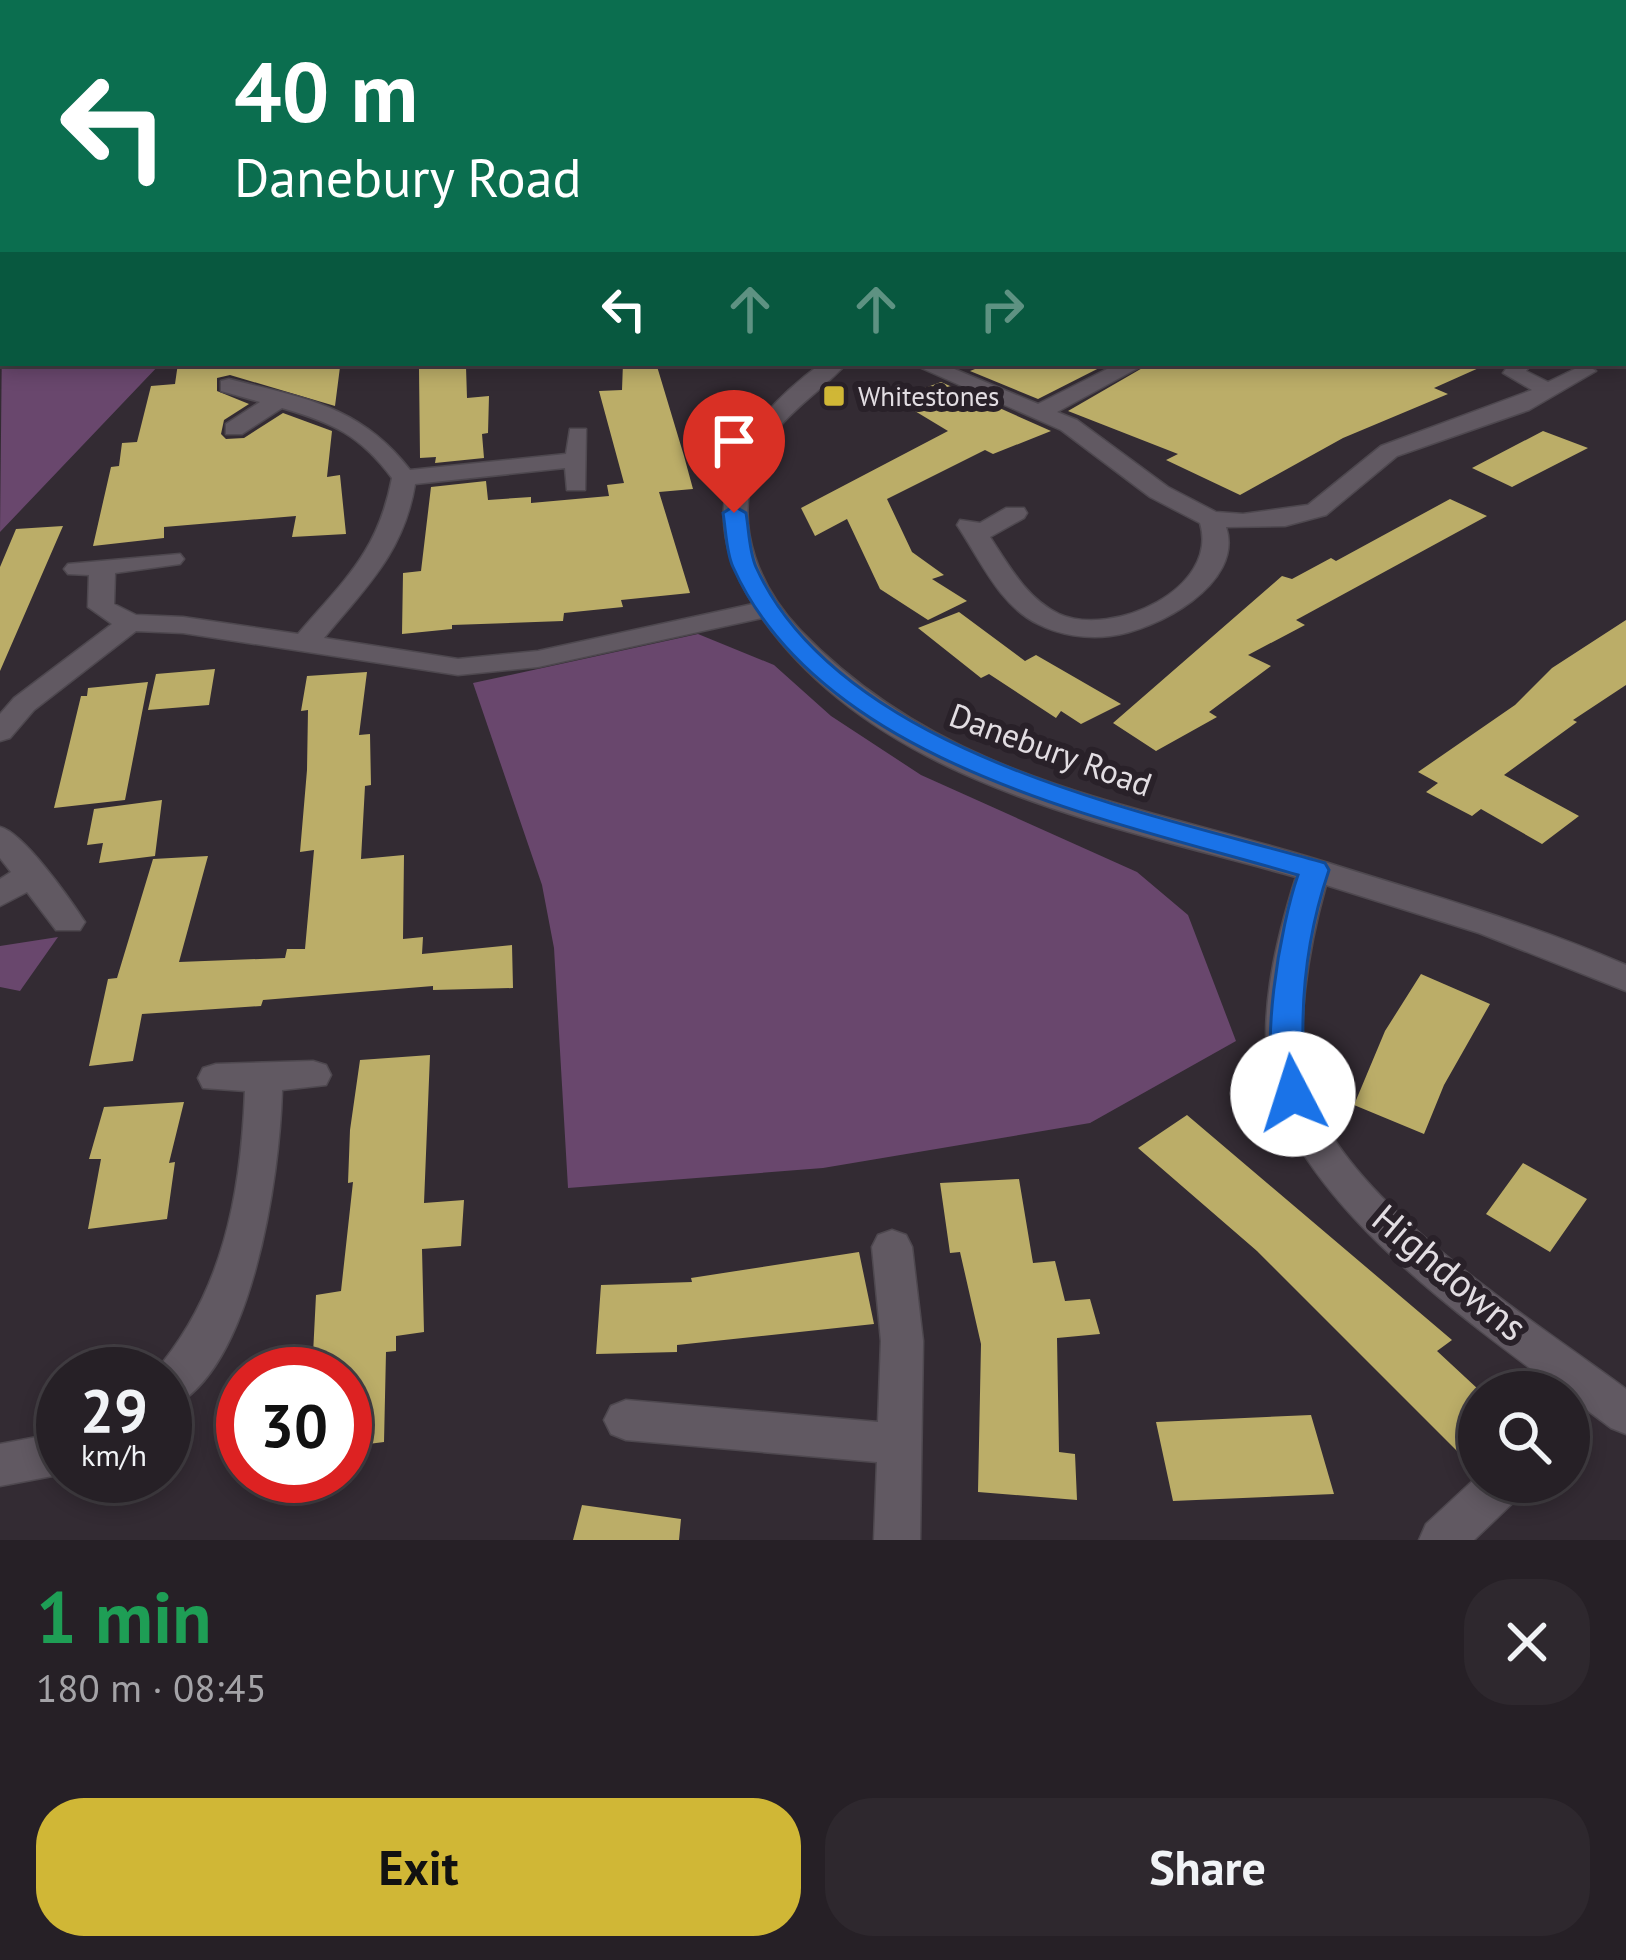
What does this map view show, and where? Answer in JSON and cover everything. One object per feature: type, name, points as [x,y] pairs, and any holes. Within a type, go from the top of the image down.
[{"type":"street","name":"Danebury Road","points":[[832,366],[793,394],[767,423],[743,468],[734,513],[743,565],[769,609],[837,683],[898,726],[938,747],[1096,809],[1314,870],[1514,934],[1626,980]]},
{"type":"street","points":[[929,366],[1042,411],[1084,434],[1159,492],[1211,519],[1265,520],[1318,510],[1388,451],[1550,391],[1585,370]]},
{"type":"street","points":[[1042,411],[1130,366]]},
{"type":"street","points":[[1519,366],[1514,373],[1550,391]]},
{"type":"street","points":[[229,386],[331,415],[376,441],[404,478],[396,524],[370,566],[306,642]]},
{"type":"street","points":[[234,429],[277,400]]},
{"type":"street","points":[[404,478],[576,473],[578,434]]},
{"type":"street","points":[[1015,513],[973,530],[1019,600],[1061,625],[1095,628],[1128,624],[1188,590],[1218,548],[1211,519]]},
{"type":"street","points":[[171,559],[89,569],[101,607],[130,623],[183,625],[458,667],[538,659],[769,609]]},
{"type":"street","points":[[0,731],[25,704],[130,623]]},
{"type":"street","points":[[0,837],[68,922]]},
{"type":"street","name":"Highdowns","points":[[1314,870],[1296,937],[1287,1037],[1293,1094],[1334,1166],[1394,1234],[1549,1371]]},
{"type":"street","points":[[0,895],[32,873]]},
{"type":"street","points":[[216,1078],[313,1075]]},
{"type":"street","points":[[192,1357],[230,1289],[249,1230],[264,1150],[264,1078]]},
{"type":"street","points":[[892,1246],[902,1341],[897,1540]]},
{"type":"street","name":"Highdowns","points":[[1590,1401],[1626,1414]]},
{"type":"street","points":[[626,1420],[899,1444]]},
{"type":"street","points":[[0,1465],[36,1459]]},
{"type":"street","points":[[1442,1540],[1481,1503]]},
{"type":"shaded area","points":[[2,366],[158,366],[0,532]]},
{"type":"shaded area","points":[[698,634],[774,665],[831,716],[921,775],[1137,872],[1188,915],[1236,1041],[1090,1123],[823,1168],[568,1188],[554,948],[542,885],[473,683]]},
{"type":"shaded area","points":[[58,937],[20,991],[0,987],[0,946]]},
{"type":"building","points":[[178,366],[340,367],[335,406],[230,375],[217,378],[217,391],[249,404],[224,420],[221,434],[226,439],[244,438],[283,413],[332,431],[327,477],[340,475],[346,534],[292,537],[296,516],[164,527],[164,538],[93,546],[111,467],[119,466],[122,443],[137,442],[151,386],[175,384]]},
{"type":"building","points":[[623,366],[657,366],[693,489],[659,492],[690,593],[621,600],[623,607],[564,613],[563,621],[452,625],[452,629],[402,634],[403,573],[421,571],[431,487],[486,481],[488,500],[531,497],[531,503],[609,496],[607,485],[624,483],[599,391],[622,390]]},
{"type":"building","points":[[982,366],[1103,366],[1038,399],[970,371]]},
{"type":"building","points":[[1146,366],[1483,366],[1434,388],[1448,394],[1343,438],[1240,495],[1166,460],[1178,454],[1068,411]]},
{"type":"building","points":[[466,367],[467,398],[489,396],[488,433],[482,434],[484,458],[435,463],[436,457],[420,458],[419,369]]},
{"type":"building","points":[[941,382],[1051,431],[993,454],[985,450],[887,499],[912,552],[944,575],[932,579],[967,601],[928,620],[880,589],[847,519],[815,536],[801,508],[948,431],[895,399]]},
{"type":"building","points":[[1543,431],[1588,448],[1512,487],[1472,468]]},
{"type":"building","points":[[1450,499],[1487,516],[1296,620],[1305,625],[1248,655],[1271,666],[1209,712],[1217,717],[1156,751],[1113,723],[1282,576],[1292,579],[1331,558],[1336,561]]},
{"type":"building","points":[[63,526],[0,671],[0,567],[16,529]]},
{"type":"building","points":[[959,612],[1025,661],[1036,655],[1121,704],[1081,724],[1061,711],[1056,718],[989,674],[981,678],[918,628]]},
{"type":"building","points":[[1626,620],[1626,685],[1504,775],[1579,816],[1542,844],[1481,809],[1472,816],[1426,792],[1438,783],[1418,772],[1515,705],[1552,668]]},
{"type":"building","points":[[215,669],[209,705],[148,710],[156,674]]},
{"type":"building","points":[[367,672],[359,735],[370,734],[371,785],[365,786],[361,859],[404,855],[403,939],[423,937],[422,954],[512,945],[513,988],[433,990],[433,986],[142,1014],[133,1061],[89,1066],[108,979],[117,978],[153,859],[208,856],[179,962],[285,958],[287,949],[305,949],[314,850],[300,852],[308,710],[301,711],[307,676]]},
{"type":"building","points":[[148,682],[125,800],[54,808],[81,696],[87,696],[88,688]]},
{"type":"building","points":[[162,800],[155,856],[99,863],[103,843],[87,845],[94,809]]},
{"type":"building","points":[[1421,974],[1490,1004],[1444,1085],[1424,1134],[1354,1105],[1385,1031]]},
{"type":"building","points":[[430,1055],[424,1203],[464,1200],[461,1246],[422,1249],[424,1332],[396,1336],[396,1351],[386,1352],[384,1442],[372,1444],[372,1347],[313,1347],[316,1295],[341,1291],[353,1182],[348,1183],[350,1130],[360,1060]]},
{"type":"building","points":[[184,1102],[169,1163],[175,1162],[167,1219],[88,1229],[101,1159],[89,1159],[104,1107]]},
{"type":"building","points":[[1187,1115],[1452,1340],[1437,1351],[1459,1371],[1458,1452],[1257,1251],[1138,1148]]},
{"type":"building","points":[[1523,1163],[1587,1199],[1550,1252],[1486,1214]]},
{"type":"building","points":[[1019,1179],[1033,1263],[1055,1261],[1065,1301],[1090,1299],[1100,1334],[1057,1338],[1059,1452],[1075,1454],[1077,1500],[978,1492],[981,1344],[960,1252],[950,1253],[940,1183]]},
{"type":"building","points":[[859,1252],[874,1324],[677,1345],[677,1352],[596,1354],[601,1285],[692,1282],[691,1278]]},
{"type":"building","points":[[1311,1415],[1334,1494],[1173,1501],[1156,1422]]},
{"type":"building","points":[[582,1505],[681,1519],[679,1540],[573,1540]]},
{"type":"place","name":"Whitestones","points":[[834,396]]},
{"type":"route","points":[[734,513],[743,565],[790,637],[837,683],[898,726],[1038,789],[1314,870],[1298,916],[1294,957],[1287,1037],[1293,1094]]}]
